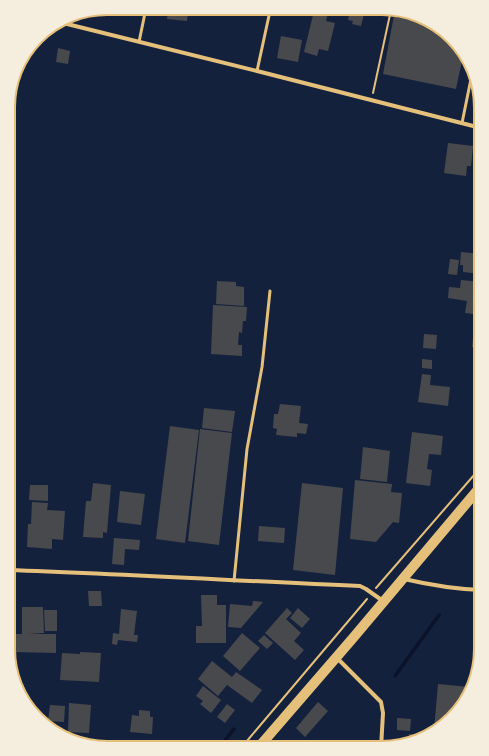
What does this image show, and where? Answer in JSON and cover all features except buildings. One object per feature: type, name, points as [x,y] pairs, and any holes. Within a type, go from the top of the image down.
[{"type":"main road","points":[[264,741],[474,494]]},
{"type":"street","points":[[67,24],[474,126]]},
{"type":"street","points":[[15,570],[360,586],[383,601]]},
{"type":"street","points":[[402,579],[432,586],[474,590]]},
{"type":"street","points":[[336,656],[381,702],[383,713],[381,741]]},
{"type":"lane","points":[[139,42],[145,15]]},
{"type":"lane","points":[[257,71],[269,15]]},
{"type":"lane","points":[[462,123],[470,82]]},
{"type":"lane","points":[[234,581],[247,448],[262,367],[270,290]]},
{"type":"path","points":[[372,100],[390,16]]},
{"type":"path","points":[[247,741],[474,475]]},
{"type":"waterway","points":[[395,676],[439,615]]},
{"type":"waterway","points":[[225,741],[234,729]]}]
